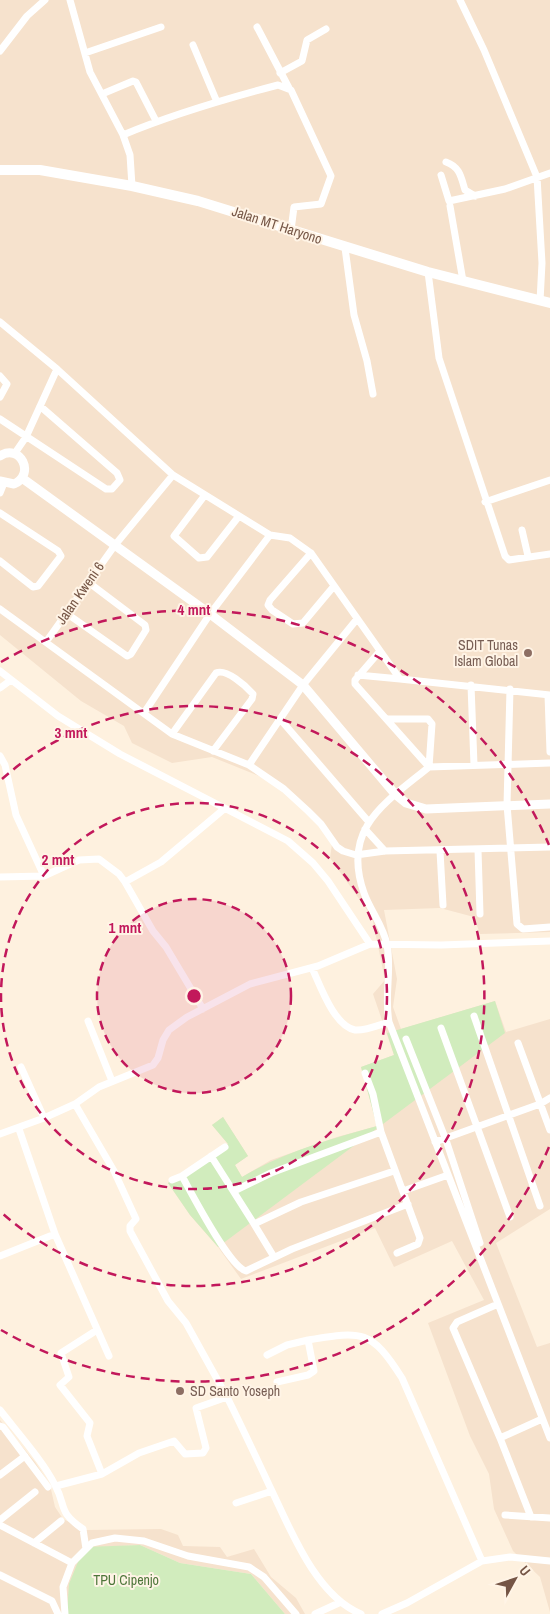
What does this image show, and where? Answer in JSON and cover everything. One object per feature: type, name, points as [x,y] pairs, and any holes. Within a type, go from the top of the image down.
[{"type":"main road","name":"Jalan MT Haryono","points":[[0,170],[40,170],[132,186],[208,204],[345,248],[428,272],[545,302]]},
{"type":"street","points":[[0,50],[27,16],[45,0]]},
{"type":"street","points":[[70,0],[90,72],[123,135],[132,164],[132,186]]},
{"type":"street","points":[[460,0],[484,50],[537,177],[545,302]]},
{"type":"street","points":[[85,53],[161,27]]},
{"type":"street","points":[[257,27],[289,88],[331,178],[321,204],[294,207],[291,230]]},
{"type":"street","points":[[280,73],[301,62],[305,56],[307,40],[326,29]]},
{"type":"street","points":[[193,45],[217,102]]},
{"type":"street","points":[[102,94],[133,81],[136,82],[156,121]]},
{"type":"street","points":[[123,135],[156,121],[217,102],[278,85],[289,88]]},
{"type":"street","points":[[446,162],[452,164],[461,172],[465,190],[475,196]]},
{"type":"street","points":[[441,175],[449,201],[505,189],[550,173]]},
{"type":"street","points":[[450,206],[463,281]]},
{"type":"street","points":[[345,248],[354,315],[367,361],[373,394]]},
{"type":"street","points":[[428,272],[439,358],[485,502],[505,556],[509,560],[550,554]]},
{"type":"street","points":[[0,322],[57,369],[173,475],[270,535],[290,538],[311,553],[400,679]]},
{"type":"street","points":[[14,453],[26,437],[57,369]]},
{"type":"street","points":[[0,376],[7,384],[0,397]]},
{"type":"street","points":[[0,419],[106,488],[112,489],[120,480],[117,473],[40,406]]},
{"type":"street","points":[[0,456],[8,452],[21,457],[26,471],[22,478],[14,484],[2,482],[0,492]]},
{"type":"street","name":"Jalan Kweni 6","points":[[46,642],[115,545],[173,475]]},
{"type":"street","points":[[22,478],[210,614],[303,685],[395,794],[406,803],[426,809],[550,804]]},
{"type":"street","points":[[485,502],[550,480]]},
{"type":"street","points":[[205,496],[174,536],[200,558],[207,557],[239,516]]},
{"type":"street","points":[[0,513],[58,551],[61,556],[41,584],[33,587],[0,561]]},
{"type":"street","points":[[522,530],[528,556]]},
{"type":"street","points":[[144,713],[210,614],[270,535]]},
{"type":"street","points":[[311,553],[270,600],[268,605],[272,610],[293,624],[303,623],[334,586]]},
{"type":"street","points":[[66,613],[127,656],[131,654],[146,630],[145,625],[88,582]]},
{"type":"street","points":[[0,609],[172,734],[249,765],[308,810],[339,849],[356,855],[385,851],[550,847]]},
{"type":"street","points":[[249,765],[303,685],[358,619]]},
{"type":"street","points":[[380,651],[358,676],[355,684],[430,767]]},
{"type":"street","points":[[0,671],[58,716],[120,754],[288,841],[313,863],[370,944]]},
{"type":"street","points":[[172,734],[216,673],[225,673],[249,690],[252,694],[252,699],[213,751]]},
{"type":"street","points":[[358,676],[471,685],[549,695],[550,752]]},
{"type":"street","points":[[0,688],[11,680]]},
{"type":"street","points":[[471,685],[474,765]]},
{"type":"street","points":[[510,690],[507,806],[517,924],[523,929],[550,927]]},
{"type":"street","points":[[280,719],[368,821]]},
{"type":"street","points":[[388,719],[428,719],[431,721],[430,767]]},
{"type":"street","points":[[0,756],[5,765],[16,815],[44,876]]},
{"type":"street","points":[[550,763],[430,767],[395,794],[368,821],[356,855],[364,894],[388,945],[386,998],[389,1022],[550,1438]]},
{"type":"street","points":[[125,882],[161,862],[224,809]]},
{"type":"street","points":[[365,829],[385,851]]},
{"type":"street","points":[[478,850],[480,914]]},
{"type":"street","points":[[440,851],[443,905]]},
{"type":"street","points":[[0,877],[44,876],[79,860],[99,859],[125,882],[153,931],[166,947],[203,1009]]},
{"type":"street","points":[[0,1134],[19,1129],[44,1118],[75,1104],[99,1087],[153,1065],[158,1058],[163,1040],[169,1030],[250,984],[312,968],[370,944],[550,942]]},
{"type":"street","points":[[312,968],[335,1016],[348,1027],[356,1030],[389,1022]]},
{"type":"street","points":[[474,1016],[540,1206]]},
{"type":"street","points":[[88,1021],[112,1081]]},
{"type":"street","points":[[441,1028],[510,1217]]},
{"type":"street","points":[[406,1039],[446,1140],[480,1243]]},
{"type":"street","points":[[518,1043],[550,1130]]},
{"type":"street","points":[[21,1067],[44,1118]]},
{"type":"street","points":[[365,1073],[373,1094],[381,1132],[420,1242],[397,1253]]},
{"type":"street","points":[[436,1142],[446,1140],[540,1104],[550,1098]]},
{"type":"street","points":[[75,1104],[114,1171],[136,1219],[130,1226],[130,1231],[168,1301],[186,1323],[227,1397],[296,1544],[323,1582],[341,1602],[361,1614]]},
{"type":"street","points":[[19,1129],[55,1234],[109,1356]]},
{"type":"street","points":[[234,1192],[270,1173],[381,1132]]},
{"type":"street","points":[[172,1180],[182,1176],[225,1147]]},
{"type":"street","points":[[211,1156],[274,1257]]},
{"type":"street","points":[[254,1224],[301,1202],[394,1171]]},
{"type":"street","points":[[402,1191],[448,1175]]},
{"type":"street","points":[[182,1176],[202,1212],[238,1267],[246,1271],[274,1257],[408,1204]]},
{"type":"street","points":[[0,1256],[55,1234]]},
{"type":"street","points":[[498,1304],[457,1322],[453,1328],[531,1517]]},
{"type":"street","points":[[98,1330],[62,1353],[69,1377],[60,1385],[90,1422],[87,1436],[102,1474]]},
{"type":"street","points":[[267,1355],[287,1345],[308,1340],[347,1334],[366,1337],[393,1364],[402,1378],[482,1561]]},
{"type":"street","points":[[277,1382],[308,1375],[314,1371],[308,1340]]},
{"type":"street","points":[[52,1486],[102,1474],[139,1453],[174,1441],[185,1454],[203,1453],[206,1448],[196,1408],[227,1397]]},
{"type":"street","points":[[0,1410],[52,1486],[68,1518],[83,1529],[86,1549]]},
{"type":"street","points":[[500,1438],[542,1419]]},
{"type":"street","points":[[0,1426],[52,1486]]},
{"type":"street","points":[[0,1474],[26,1456]]},
{"type":"street","points":[[236,1504],[272,1491]]},
{"type":"street","points":[[0,1520],[35,1492]]},
{"type":"street","points":[[505,1515],[550,1518]]},
{"type":"street","points":[[34,1543],[61,1521]]},
{"type":"street","points":[[0,1525],[72,1563]]},
{"type":"street","points":[[64,1614],[63,1586],[72,1563],[92,1543],[100,1540],[125,1539],[144,1541],[188,1556],[249,1567],[264,1577],[296,1614]]},
{"type":"street","points":[[382,1614],[407,1604],[482,1561],[510,1558],[550,1561]]},
{"type":"street","points":[[0,1574],[52,1601],[58,1614]]},
{"type":"street","points":[[315,1614],[341,1602]]},
{"type":"shaded area","points":[[0,0],[550,0],[550,932],[480,934],[474,917],[440,908],[384,910],[397,979],[393,1007],[401,1029],[495,1001],[506,1032],[550,1019],[550,1209],[496,1243],[537,1347],[550,1343],[550,1612],[540,1577],[513,1551],[494,1509],[489,1474],[470,1436],[428,1323],[484,1300],[452,1241],[394,1267],[375,1228],[241,1279],[218,1247],[190,1215],[168,1183],[228,1144],[212,1125],[223,1117],[248,1156],[235,1165],[242,1177],[271,1160],[337,1137],[377,1126],[361,1067],[394,1055],[373,994],[385,980],[372,917],[330,858],[332,844],[321,826],[290,795],[259,776],[212,757],[172,763],[132,743],[124,726],[81,701],[0,635]]},
{"type":"shaded area","points":[[0,1420],[35,1462],[50,1485],[55,1507],[63,1519],[86,1530],[161,1529],[178,1535],[183,1546],[220,1547],[227,1557],[254,1549],[271,1577],[296,1598],[305,1614],[285,1614],[251,1574],[180,1563],[140,1545],[84,1548],[67,1614],[0,1614]]},
{"type":"green space","points":[[495,1001],[505,1033],[218,1247],[190,1215],[168,1183],[228,1144],[212,1125],[223,1117],[248,1156],[235,1165],[242,1177],[291,1153],[377,1126],[361,1067],[394,1055],[387,1033]]},
{"type":"green space","name":"TPU Cipenjo","points":[[140,1545],[180,1563],[251,1574],[285,1614],[67,1614],[69,1584],[84,1547]]},
{"type":"place","name":"SDIT Tunas Islam Global","points":[[528,653]]},
{"type":"place","name":"SD Santo Yoseph","points":[[180,1391]]}]
